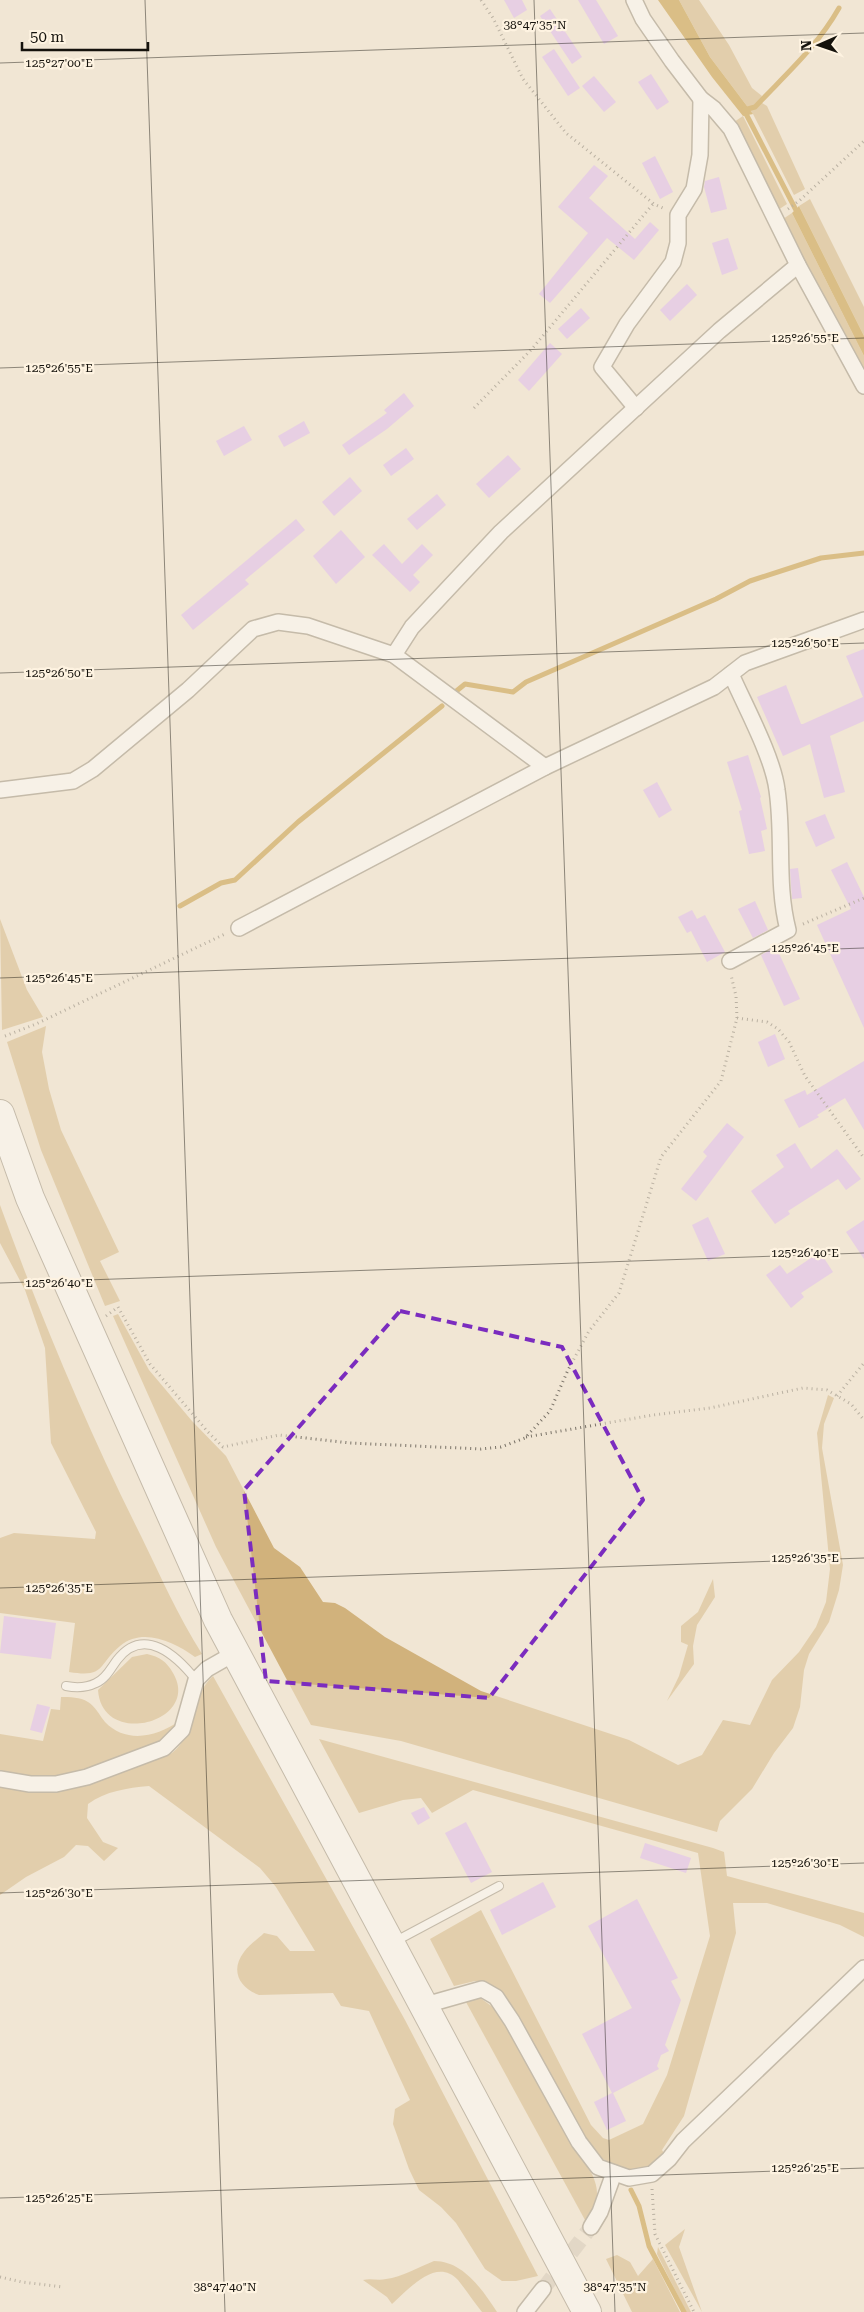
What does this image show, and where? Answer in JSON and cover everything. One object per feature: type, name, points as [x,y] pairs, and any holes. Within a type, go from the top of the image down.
[{"type":"highway","points":[[0,1114],[30,1198],[235,1653],[587,2312]]},
{"type":"street","points":[[634,0],[648,26],[701,99],[714,109],[731,129],[798,265],[864,386]]},
{"type":"street","points":[[636,408],[602,367],[627,324],[673,262],[678,243],[678,215],[694,189],[700,155],[701,99]]},
{"type":"street","points":[[394,655],[412,627],[501,532],[719,331],[798,265]]},
{"type":"street","points":[[239,928],[546,767],[714,687],[745,663],[864,620]]},
{"type":"street","points":[[0,790],[73,781],[93,769],[188,690],[253,630],[278,622],[308,626],[394,655],[546,767]]},
{"type":"street","points":[[730,961],[788,930],[782,908],[780,886],[777,790],[771,766],[731,674]]},
{"type":"street","points":[[0,1779],[30,1784],[56,1784],[87,1777],[164,1748],[182,1730],[196,1680],[207,1669],[235,1653]]},
{"type":"street","points":[[422,2006],[482,1988],[496,1997],[512,2021],[579,2142],[598,2167],[629,2178],[652,2174],[669,2159],[683,2140],[864,1968]]},
{"type":"street","points":[[591,2226],[600,2212],[614,2173]]},
{"type":"street","points":[[524,2312],[542,2289]]},
{"type":"lane","points":[[66,1686],[77,1688],[98,1683],[109,1672],[118,1658],[134,1646],[149,1645],[163,1648],[175,1655],[196,1680]]},
{"type":"lane","points":[[390,1944],[499,1886]]},
{"type":"path","points":[[481,0],[493,18],[523,79],[566,133],[654,204],[678,215]]},
{"type":"path","points":[[775,218],[799,201],[864,141]]},
{"type":"path","points":[[474,408],[531,350],[654,204]]},
{"type":"path","points":[[788,930],[864,898]]},
{"type":"path","points":[[5,1036],[36,1024],[239,928]]},
{"type":"path","points":[[525,1438],[550,1411],[568,1370],[589,1331],[619,1293],[661,1156],[722,1081],[737,1018],[736,996],[730,961]]},
{"type":"path","points":[[737,1018],[767,1022],[778,1029],[789,1042],[805,1076],[864,1158]]},
{"type":"path","points":[[88,1330],[118,1307],[150,1364],[223,1447],[279,1435],[350,1443],[481,1449],[501,1447],[525,1438],[653,1415],[710,1408],[762,1395],[803,1388],[827,1390],[851,1404],[864,1420]]},
{"type":"path","points":[[836,1396],[864,1363]]},
{"type":"path","points":[[652,2174],[655,2234],[694,2312]]},
{"type":"path","points":[[0,2277],[63,2287]]},
{"type":"highlighted area","points":[[400,1311],[562,1347],[643,1500],[489,1698],[266,1681],[244,1490]]},
{"type":"shaded area","points":[[658,0],[679,0],[710,57],[753,114],[743,116],[712,77]]},
{"type":"shaded area","points":[[679,0],[699,0],[729,45],[752,88],[762,96],[759,101],[767,106],[805,189],[794,195],[753,114],[710,57]]},
{"type":"shaded area","points":[[743,116],[787,204],[778,210],[734,122]]},
{"type":"shaded area","points":[[810,199],[864,307],[864,336],[799,206]]},
{"type":"shaded area","points":[[799,206],[864,336],[864,356],[792,213]]},
{"type":"shaded area","points":[[792,213],[864,356],[864,374],[783,219]]},
{"type":"shaded area","points":[[0,919],[27,990],[43,1017],[2,1030]]},
{"type":"shaded area","points":[[46,1026],[42,1052],[49,1089],[61,1130],[119,1252],[100,1261],[120,1301],[105,1306],[41,1150],[7,1042]]},
{"type":"shaded area","points":[[0,1205],[48,1331],[83,1414],[170,1595],[202,1654],[195,1657],[168,1642],[148,1637],[138,1638],[129,1640],[120,1646],[95,1671],[89,1673],[69,1672],[75,1623],[0,1613],[0,1538],[14,1533],[95,1539],[96,1532],[51,1443],[45,1348],[25,1290],[0,1243]]},
{"type":"shaded area","points":[[118,1314],[149,1370],[192,1421],[226,1456],[274,1548],[300,1567],[323,1602],[335,1603],[345,1608],[385,1637],[481,1691],[629,1740],[678,1765],[702,1755],[723,1720],[750,1725],[772,1680],[799,1652],[816,1627],[826,1602],[830,1569],[817,1433],[828,1395],[834,1398],[824,1424],[822,1448],[843,1565],[839,1590],[829,1622],[809,1654],[804,1670],[800,1707],[793,1728],[774,1753],[752,1789],[720,1821],[717,1832],[401,1741],[311,1725],[216,1547],[113,1316]]},
{"type":"shaded area","points":[[713,1579],[715,1597],[697,1625],[693,1646],[694,1664],[667,1701],[679,1676],[688,1645],[681,1642],[681,1626],[698,1612]]},
{"type":"shaded area","points":[[147,1654],[162,1660],[173,1673],[178,1690],[174,1705],[163,1715],[148,1722],[131,1723],[115,1719],[104,1708],[98,1690],[132,1657]]},
{"type":"shaded area","points":[[213,1676],[405,2020],[538,2276],[516,2281],[502,2281],[485,2269],[456,2223],[441,2207],[419,2190],[409,2169],[393,2124],[395,2109],[410,2100],[369,2011],[341,2006],[333,1993],[259,1995],[246,1988],[242,1983],[237,1972],[240,1959],[248,1947],[264,1933],[277,1936],[290,1951],[315,1951],[276,1887],[260,1868],[149,1786],[117,1791],[102,1796],[88,1804],[87,1818],[103,1842],[118,1848],[104,1861],[88,1846],[76,1845],[64,1857],[26,1877],[0,1895],[0,1785],[90,1783],[172,1753],[186,1735],[201,1694]]},
{"type":"shaded area","points":[[61,1697],[85,1700],[91,1704],[113,1729],[132,1736],[142,1736],[161,1731],[179,1721],[176,1730],[149,1750],[51,1780],[0,1776],[0,1734],[43,1741],[51,1709],[60,1710]]},
{"type":"shaded area","points":[[319,1739],[713,1848],[724,1852],[727,1876],[864,1913],[864,1937],[840,1925],[767,1903],[733,1903],[736,1933],[684,2116],[662,2150],[666,2157],[650,2169],[642,2171],[627,2170],[593,2152],[490,1986],[475,1981],[454,1986],[430,1939],[481,1910],[591,2125],[603,2138],[609,2140],[643,2124],[667,2075],[710,1936],[698,1853],[473,1790],[432,1813],[421,1798],[403,1800],[359,1813]]},
{"type":"shaded area","points":[[479,1997],[494,2008],[515,2035],[595,2180],[597,2198],[590,2215],[585,2220],[466,2002]]},
{"type":"shaded area","points":[[685,2229],[679,2247],[702,2312],[665,2245]]},
{"type":"shaded area","points":[[658,2247],[691,2312],[686,2312],[657,2254]]},
{"type":"shaded area","points":[[617,2255],[630,2262],[638,2276],[653,2259],[680,2312],[632,2312],[606,2259]]},
{"type":"shaded area","points":[[434,2261],[444,2262],[463,2271],[485,2294],[497,2312],[482,2312],[458,2280],[450,2274],[432,2273],[414,2284],[392,2304],[387,2297],[363,2280],[392,2278]]},
{"type":"building","points":[[504,0],[522,0],[527,10],[514,18]]},
{"type":"building","points":[[578,0],[596,0],[618,36],[604,44]]},
{"type":"building","points":[[550,9],[582,57],[572,64],[540,16]]},
{"type":"building","points":[[554,49],[580,88],[568,96],[542,57]]},
{"type":"building","points":[[651,74],[669,102],[657,110],[638,82]]},
{"type":"building","points":[[594,76],[616,102],[604,112],[582,86]]},
{"type":"building","points":[[655,156],[673,192],[660,199],[642,163]]},
{"type":"building","points":[[594,165],[608,176],[589,198],[635,239],[650,222],[659,230],[634,260],[607,238],[550,303],[539,294],[588,233],[558,207]]},
{"type":"building","points":[[719,177],[727,209],[711,213],[704,187],[705,181]]},
{"type":"building","points":[[728,238],[738,269],[722,275],[712,243]]},
{"type":"building","points":[[687,284],[697,295],[670,321],[660,310]]},
{"type":"building","points":[[581,308],[590,318],[567,339],[558,329]]},
{"type":"building","points":[[550,343],[562,354],[529,391],[518,380]]},
{"type":"building","points":[[404,393],[414,406],[387,429],[349,455],[342,445],[387,413],[384,410]]},
{"type":"building","points":[[304,421],[310,433],[284,447],[278,436]]},
{"type":"building","points":[[244,426],[252,440],[224,456],[216,441]]},
{"type":"building","points":[[406,448],[414,459],[391,476],[383,465]]},
{"type":"building","points":[[508,455],[521,469],[489,498],[476,484]]},
{"type":"building","points":[[350,477],[362,491],[334,516],[322,502]]},
{"type":"building","points":[[437,494],[446,505],[417,530],[407,519]]},
{"type":"building","points":[[296,519],[305,530],[245,580],[249,584],[193,630],[181,615]]},
{"type":"building","points":[[341,530],[365,557],[336,584],[313,556]]},
{"type":"building","points":[[384,544],[402,564],[422,544],[433,555],[413,575],[420,582],[410,592],[372,555]]},
{"type":"building","points":[[864,649],[864,721],[830,736],[845,792],[824,798],[810,744],[783,756],[757,697],[786,685],[801,724],[803,724],[863,697],[846,656]]},
{"type":"building","points":[[748,755],[761,797],[767,829],[761,831],[765,851],[749,854],[739,811],[742,810],[727,762]]},
{"type":"building","points":[[657,782],[672,810],[659,818],[643,790]]},
{"type":"building","points":[[825,814],[835,838],[816,847],[805,822]]},
{"type":"building","points":[[847,862],[864,897],[864,1028],[817,925],[851,909],[831,870]]},
{"type":"building","points":[[798,868],[802,898],[792,899],[790,869]]},
{"type":"building","points":[[755,901],[768,930],[753,938],[738,909]]},
{"type":"building","points":[[692,910],[697,919],[705,915],[725,952],[707,962],[691,931],[687,933],[678,917]]},
{"type":"building","points":[[776,947],[800,999],[784,1006],[761,955]]},
{"type":"building","points":[[775,1034],[785,1059],[768,1067],[758,1042]]},
{"type":"building","points":[[864,1061],[864,1130],[845,1098],[817,1115],[819,1117],[799,1128],[784,1100],[805,1090],[807,1095]]},
{"type":"building","points":[[727,1123],[744,1137],[696,1201],[681,1189],[707,1156],[703,1152]]},
{"type":"building","points":[[795,1143],[811,1169],[837,1149],[861,1179],[846,1190],[838,1179],[788,1211],[790,1214],[775,1224],[751,1191],[784,1167],[776,1155]]},
{"type":"building","points":[[708,1217],[725,1254],[708,1261],[692,1225]]},
{"type":"building","points":[[864,1220],[864,1259],[846,1232]]},
{"type":"building","points":[[820,1252],[833,1272],[801,1293],[804,1297],[791,1308],[766,1275],[780,1265],[787,1274]]},
{"type":"building","points":[[4,1616],[56,1623],[51,1659],[0,1653]]},
{"type":"building","points":[[37,1704],[50,1707],[42,1733],[30,1730]]},
{"type":"building","points":[[424,1807],[430,1818],[418,1825],[411,1813]]},
{"type":"building","points":[[466,1822],[492,1872],[471,1883],[445,1833]]},
{"type":"building","points":[[645,1843],[691,1858],[686,1873],[640,1858]]},
{"type":"building","points":[[543,1882],[556,1907],[502,1935],[490,1910]]},
{"type":"building","points":[[637,1899],[678,1978],[671,1981],[681,2000],[665,2045],[669,2051],[661,2055],[657,2066],[659,2069],[613,2093],[626,2121],[607,2130],[594,2102],[612,2093],[582,2034],[632,2008],[588,1926]]},
{"type":"waterway","points":[[744,110],[755,107],[800,60],[821,35],[839,8]]},
{"type":"waterway","points":[[744,110],[798,214]]},
{"type":"waterway","points":[[454,693],[465,684],[513,692],[526,682],[716,599],[750,581],[821,558],[864,553]]},
{"type":"waterway","points":[[180,906],[221,883],[235,880],[298,822],[442,706]]},
{"type":"waterway","points":[[631,2190],[639,2206],[649,2246],[684,2312]]},
{"type":"tunnel","points":[[543,2289],[591,2227]]}]
